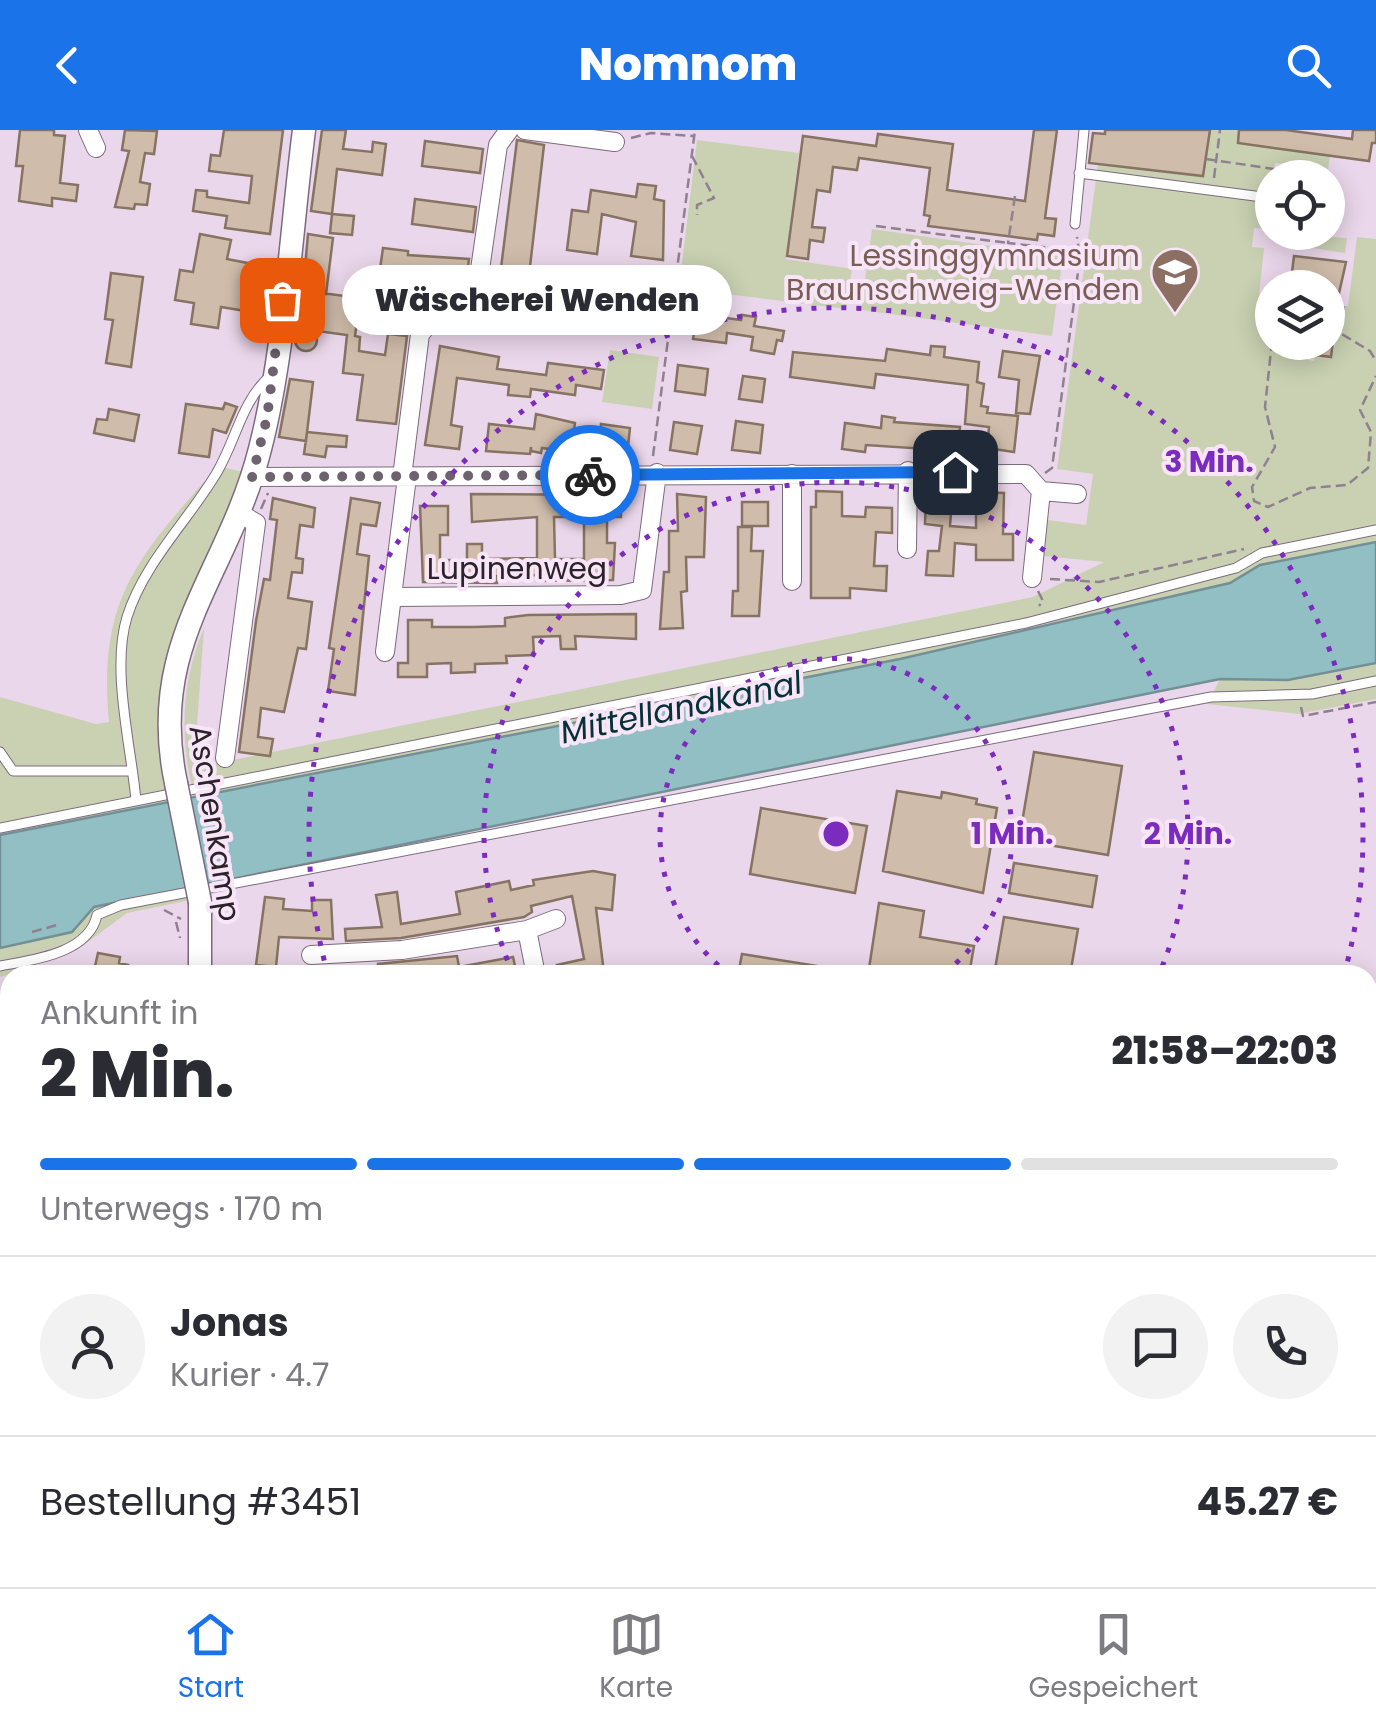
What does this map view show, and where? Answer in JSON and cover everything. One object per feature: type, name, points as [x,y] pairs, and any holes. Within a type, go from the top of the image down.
[{"type":"street","points":[[88,130],[96,148]]},
{"type":"street","name":"Aschenkamp","points":[[199,965],[180,776],[168,716],[176,656],[247,518],[261,482],[304,130]]},
{"type":"street","name":"Lupinenweg","points":[[386,652],[420,334],[433,319],[468,319],[476,304],[498,144],[508,130]]},
{"type":"street","points":[[525,130],[615,142]]},
{"type":"street","points":[[907,549],[908,472]]},
{"type":"street","points":[[261,482],[908,472],[1026,474],[1038,486],[1077,494]]},
{"type":"street","name":"Lupinenweg","points":[[393,596],[621,595],[642,590],[654,473]]},
{"type":"street","points":[[792,474],[792,581]]},
{"type":"street","points":[[1032,578],[1038,486]]},
{"type":"street","name":"Aschenkamp","points":[[225,758],[247,518]]},
{"type":"street","points":[[310,955],[402,950],[527,930],[556,920]]},
{"type":"street","points":[[527,930],[534,965]]},
{"type":"lane","points":[[1075,224],[1084,130]]},
{"type":"lane","points":[[1079,172],[1255,196]]},
{"type":"lane","points":[[136,800],[122,660],[128,616],[151,568],[232,448],[250,396],[272,374]]},
{"type":"lane","points":[[0,828],[1026,623],[1236,568],[1262,553],[1376,530]]},
{"type":"lane","points":[[4,965],[70,948],[95,924],[97,915],[121,905],[1210,697],[1312,694],[1376,681]]},
{"type":"lane","points":[[0,752],[8,771],[132,772]]},
{"type":"path","points":[[654,473],[695,130]]},
{"type":"path","points":[[615,142],[651,133],[694,136]]},
{"type":"path","points":[[692,155],[714,198],[698,205],[697,216]]},
{"type":"path","points":[[1206,159],[1255,166]]},
{"type":"path","points":[[1008,243],[1015,196]]},
{"type":"path","points":[[1038,486],[1052,468],[1080,251],[1075,224]]},
{"type":"path","points":[[876,226],[1080,251]]},
{"type":"path","points":[[1345,336],[1370,351],[1376,361]]},
{"type":"path","points":[[1270,360],[1266,407],[1274,447],[1252,487],[1252,498],[1260,505],[1276,506],[1310,488],[1348,485],[1363,474],[1372,452],[1371,432],[1360,410],[1376,376]]},
{"type":"path","points":[[247,518],[261,482]]},
{"type":"path","points":[[1026,623],[1043,601],[1032,578],[1099,582],[1245,549]]},
{"type":"path","points":[[1303,716],[1376,702]]},
{"type":"path","points":[[180,776],[225,758]]},
{"type":"path","points":[[166,899],[164,912],[176,920],[196,909]]},
{"type":"path","points":[[32,932],[54,926],[54,937]]},
{"type":"path","points":[[38,930],[41,940]]},
{"type":"shaded area","name":"Lessinggymnasium Braunschweig-Wenden","points":[[1210,130],[1239,130],[1238,143],[1330,156],[1329,160],[1255,160],[1252,247],[1264,250],[1262,270],[1255,270],[1255,360],[1345,360],[1345,306],[1357,237],[1376,239],[1376,542],[1260,565],[1230,583],[900,659],[194,797],[186,754],[185,711],[190,670],[204,628],[194,768],[1033,597],[1104,562],[1044,556],[1047,520],[1086,525],[1093,474],[1057,469],[1098,164],[1203,176]]},
{"type":"shaded area","points":[[697,140],[799,153],[786,259],[852,269],[846,309],[679,288]]},
{"type":"shaded area","points":[[872,229],[1063,256],[1052,336],[861,310]]},
{"type":"shaded area","points":[[610,350],[659,357],[652,409],[602,402]]},
{"type":"shaded area","points":[[218,466],[247,473],[178,627],[174,801],[0,835],[0,697],[96,724],[109,722],[110,641],[130,580],[166,526]]},
{"type":"shaded area","points":[[1376,663],[1376,699],[1299,714],[1207,704],[1220,679],[1288,680]]},
{"type":"shaded area","points":[[189,888],[191,900],[127,913],[77,950],[34,965],[0,965],[0,948],[72,932],[94,907]]},
{"type":"water","name":"Mittellandkanal","points":[[1376,542],[1376,663],[1288,680],[1220,679],[94,907],[72,932],[0,948],[0,835],[900,659],[1230,583],[1260,565]]},
{"type":"building","points":[[20,130],[54,130],[54,135],[65,136],[60,183],[78,185],[76,201],[52,198],[52,206],[19,201],[23,166],[16,166]]},
{"type":"building","points":[[125,130],[157,131],[154,154],[145,153],[140,182],[150,184],[147,205],[135,204],[134,209],[115,207],[129,151],[122,150]]},
{"type":"building","points":[[224,130],[283,130],[270,234],[225,228],[227,216],[193,211],[196,190],[207,191],[207,197],[249,203],[252,176],[209,171],[211,155],[220,156]]},
{"type":"building","points":[[322,130],[346,130],[343,149],[372,152],[373,142],[386,144],[382,175],[337,169],[332,214],[311,211]]},
{"type":"building","points":[[1034,130],[1057,130],[1045,218],[1056,219],[1054,236],[1038,234],[1037,240],[928,226],[930,216],[924,215],[930,168],[859,158],[857,170],[833,167],[830,192],[817,190],[812,227],[825,228],[823,242],[810,240],[808,259],[787,256],[803,136],[876,146],[878,134],[953,144],[947,190],[1025,201]]},
{"type":"building","points":[[1105,130],[1210,130],[1203,176],[1089,163],[1093,133],[1105,134]]},
{"type":"building","points":[[1239,130],[1286,130],[1352,139],[1353,130],[1376,130],[1376,143],[1372,143],[1369,161],[1238,143]]},
{"type":"building","points":[[517,140],[544,145],[524,319],[495,316]]},
{"type":"building","points":[[425,141],[483,149],[480,173],[422,166]]},
{"type":"building","points":[[638,184],[656,186],[654,199],[664,201],[663,260],[631,256],[636,222],[602,214],[597,254],[567,250],[572,210],[588,212],[591,190],[636,197]]},
{"type":"building","points":[[415,199],[476,207],[473,232],[412,224]]},
{"type":"building","points":[[332,214],[354,216],[352,235],[330,233]]},
{"type":"building","points":[[200,234],[231,240],[227,259],[263,266],[258,313],[221,307],[218,328],[191,324],[194,303],[175,300],[180,270],[193,272]]},
{"type":"building","points":[[308,234],[333,238],[326,294],[303,291]]},
{"type":"building","points":[[383,248],[408,251],[408,255],[469,259],[465,287],[404,284],[405,279],[379,276]]},
{"type":"building","points":[[1294,256],[1346,262],[1344,270],[1292,270]]},
{"type":"building","points":[[111,273],[143,277],[131,367],[106,363],[113,320],[105,319]]},
{"type":"building","points":[[322,293],[360,298],[355,336],[360,337],[359,351],[385,355],[388,334],[407,336],[396,424],[357,420],[363,375],[343,373],[347,335],[317,331]]},
{"type":"building","points":[[561,296],[586,301],[583,314],[600,317],[598,328],[557,320]]},
{"type":"building","points":[[618,301],[656,307],[652,333],[614,327]]},
{"type":"building","points":[[697,314],[741,320],[742,315],[756,317],[754,326],[784,331],[782,341],[777,340],[774,354],[751,350],[753,337],[727,333],[726,343],[693,339]]},
{"type":"building","points":[[306,329],[314,332],[314,348],[306,351],[298,348],[295,340],[298,332]]},
{"type":"building","points":[[440,346],[499,357],[497,369],[546,375],[548,363],[604,370],[601,389],[576,385],[575,395],[531,389],[530,397],[508,395],[509,385],[457,378],[451,425],[462,427],[459,449],[425,445]]},
{"type":"building","points":[[931,346],[945,347],[944,357],[979,362],[977,382],[984,384],[981,406],[988,407],[987,413],[1018,416],[1014,452],[987,448],[989,427],[965,424],[968,385],[876,374],[874,388],[790,377],[793,352],[885,361],[887,349],[930,355]]},
{"type":"building","points":[[1003,351],[1040,356],[1030,414],[1016,413],[1019,380],[999,377]]},
{"type":"building","points":[[678,365],[708,369],[705,395],[675,391]]},
{"type":"building","points":[[743,376],[765,379],[762,402],[739,399]]},
{"type":"building","points":[[290,379],[313,382],[306,441],[279,437]]},
{"type":"building","points":[[225,403],[237,407],[226,433],[213,429],[209,457],[179,453],[186,404],[223,409]]},
{"type":"building","points":[[109,409],[139,415],[134,441],[94,433],[97,419],[107,420]]},
{"type":"building","points":[[536,414],[575,423],[571,452],[542,448],[541,453],[531,451],[531,447],[530,454],[486,451],[489,424],[534,429]]},
{"type":"building","points":[[882,416],[895,418],[894,422],[960,427],[957,451],[866,445],[865,452],[842,449],[845,423],[881,428]]},
{"type":"building","points":[[736,421],[763,425],[760,453],[732,450]]},
{"type":"building","points":[[674,422],[702,426],[697,454],[670,450]]},
{"type":"building","points":[[601,424],[630,428],[627,455],[598,452]]},
{"type":"building","points":[[307,432],[347,436],[346,447],[327,446],[325,457],[304,454]]},
{"type":"building","points":[[816,491],[842,492],[842,516],[865,517],[866,507],[892,508],[892,533],[876,532],[874,566],[887,566],[886,591],[850,588],[850,598],[811,598],[811,507],[816,507]]},
{"type":"building","points":[[976,492],[1004,493],[1003,534],[1013,534],[1013,560],[976,560],[976,545],[955,543],[953,576],[926,575],[928,551],[939,551],[942,526],[925,524],[926,498],[952,500],[950,526],[976,528]]},
{"type":"building","points":[[471,494],[621,495],[621,517],[607,517],[607,543],[615,543],[613,580],[537,581],[537,575],[497,576],[497,583],[423,582],[420,506],[448,506],[448,535],[440,535],[440,560],[467,560],[467,544],[482,544],[482,559],[537,558],[537,517],[472,522]],"holes":[[[554,517],[584,517],[584,559],[555,559]]]},
{"type":"building","points":[[677,494],[706,497],[704,557],[686,557],[687,591],[681,592],[683,628],[660,629],[664,572],[669,572],[669,531],[678,531]]},
{"type":"building","points":[[273,498],[315,508],[313,527],[300,525],[296,558],[303,559],[302,573],[292,572],[288,598],[312,602],[306,649],[298,648],[284,712],[261,708],[258,737],[273,739],[270,756],[239,752],[256,621],[264,579],[270,580],[277,520],[270,519]]},
{"type":"building","points":[[351,498],[380,503],[376,526],[361,524],[357,554],[369,556],[355,695],[328,691],[334,649],[329,648]]},
{"type":"building","points":[[742,502],[768,502],[768,526],[742,526]]},
{"type":"building","points":[[738,527],[752,527],[751,551],[763,551],[759,616],[732,616],[733,591],[738,591]]},
{"type":"building","points":[[636,614],[636,639],[575,636],[576,649],[561,649],[560,636],[533,637],[534,655],[506,656],[507,663],[475,664],[475,672],[451,673],[451,663],[427,664],[427,677],[398,677],[398,663],[408,663],[408,620],[432,620],[432,627],[474,627],[505,626],[505,618],[528,615]]},
{"type":"building","points":[[1034,752],[1122,766],[1108,855],[1019,840]]},
{"type":"building","points":[[897,791],[941,798],[942,792],[977,799],[976,804],[997,808],[983,893],[883,871]]},
{"type":"building","points":[[761,808],[867,826],[855,893],[750,874]]},
{"type":"building","points":[[1014,863],[1097,876],[1092,907],[1009,893]]},
{"type":"building","points":[[593,871],[615,875],[612,910],[596,908],[603,965],[557,965],[584,959],[572,896],[531,906],[532,912],[524,917],[401,938],[346,941],[345,929],[382,927],[376,895],[397,892],[401,924],[460,914],[456,892],[509,881],[511,890],[534,885],[533,880]]},
{"type":"building","points":[[265,897],[284,899],[283,909],[312,911],[312,900],[331,900],[333,939],[279,937],[276,965],[256,965]]},
{"type":"building","points":[[879,903],[924,911],[920,937],[974,946],[971,965],[870,965]]},
{"type":"building","points":[[1004,917],[1078,929],[1072,965],[996,965]]},
{"type":"building","points":[[98,953],[120,957],[119,963],[128,965],[95,965]]},
{"type":"building","points":[[742,954],[811,965],[740,965]]},
{"type":"building","points":[[457,956],[459,965],[378,965]]},
{"type":"building","points":[[513,957],[515,965],[470,965]]},
{"type":"way so far","points":[[282,300],[267,418],[252,477],[590,475]]},
{"type":"place","name":"Wäscherei Wenden","points":[[282,300]]},
{"type":"place","name":"Lessinggymnasium Braunschweig-Wenden","points":[[1175,314]]},
{"type":"route","points":[[590,475],[955,472]]}]
